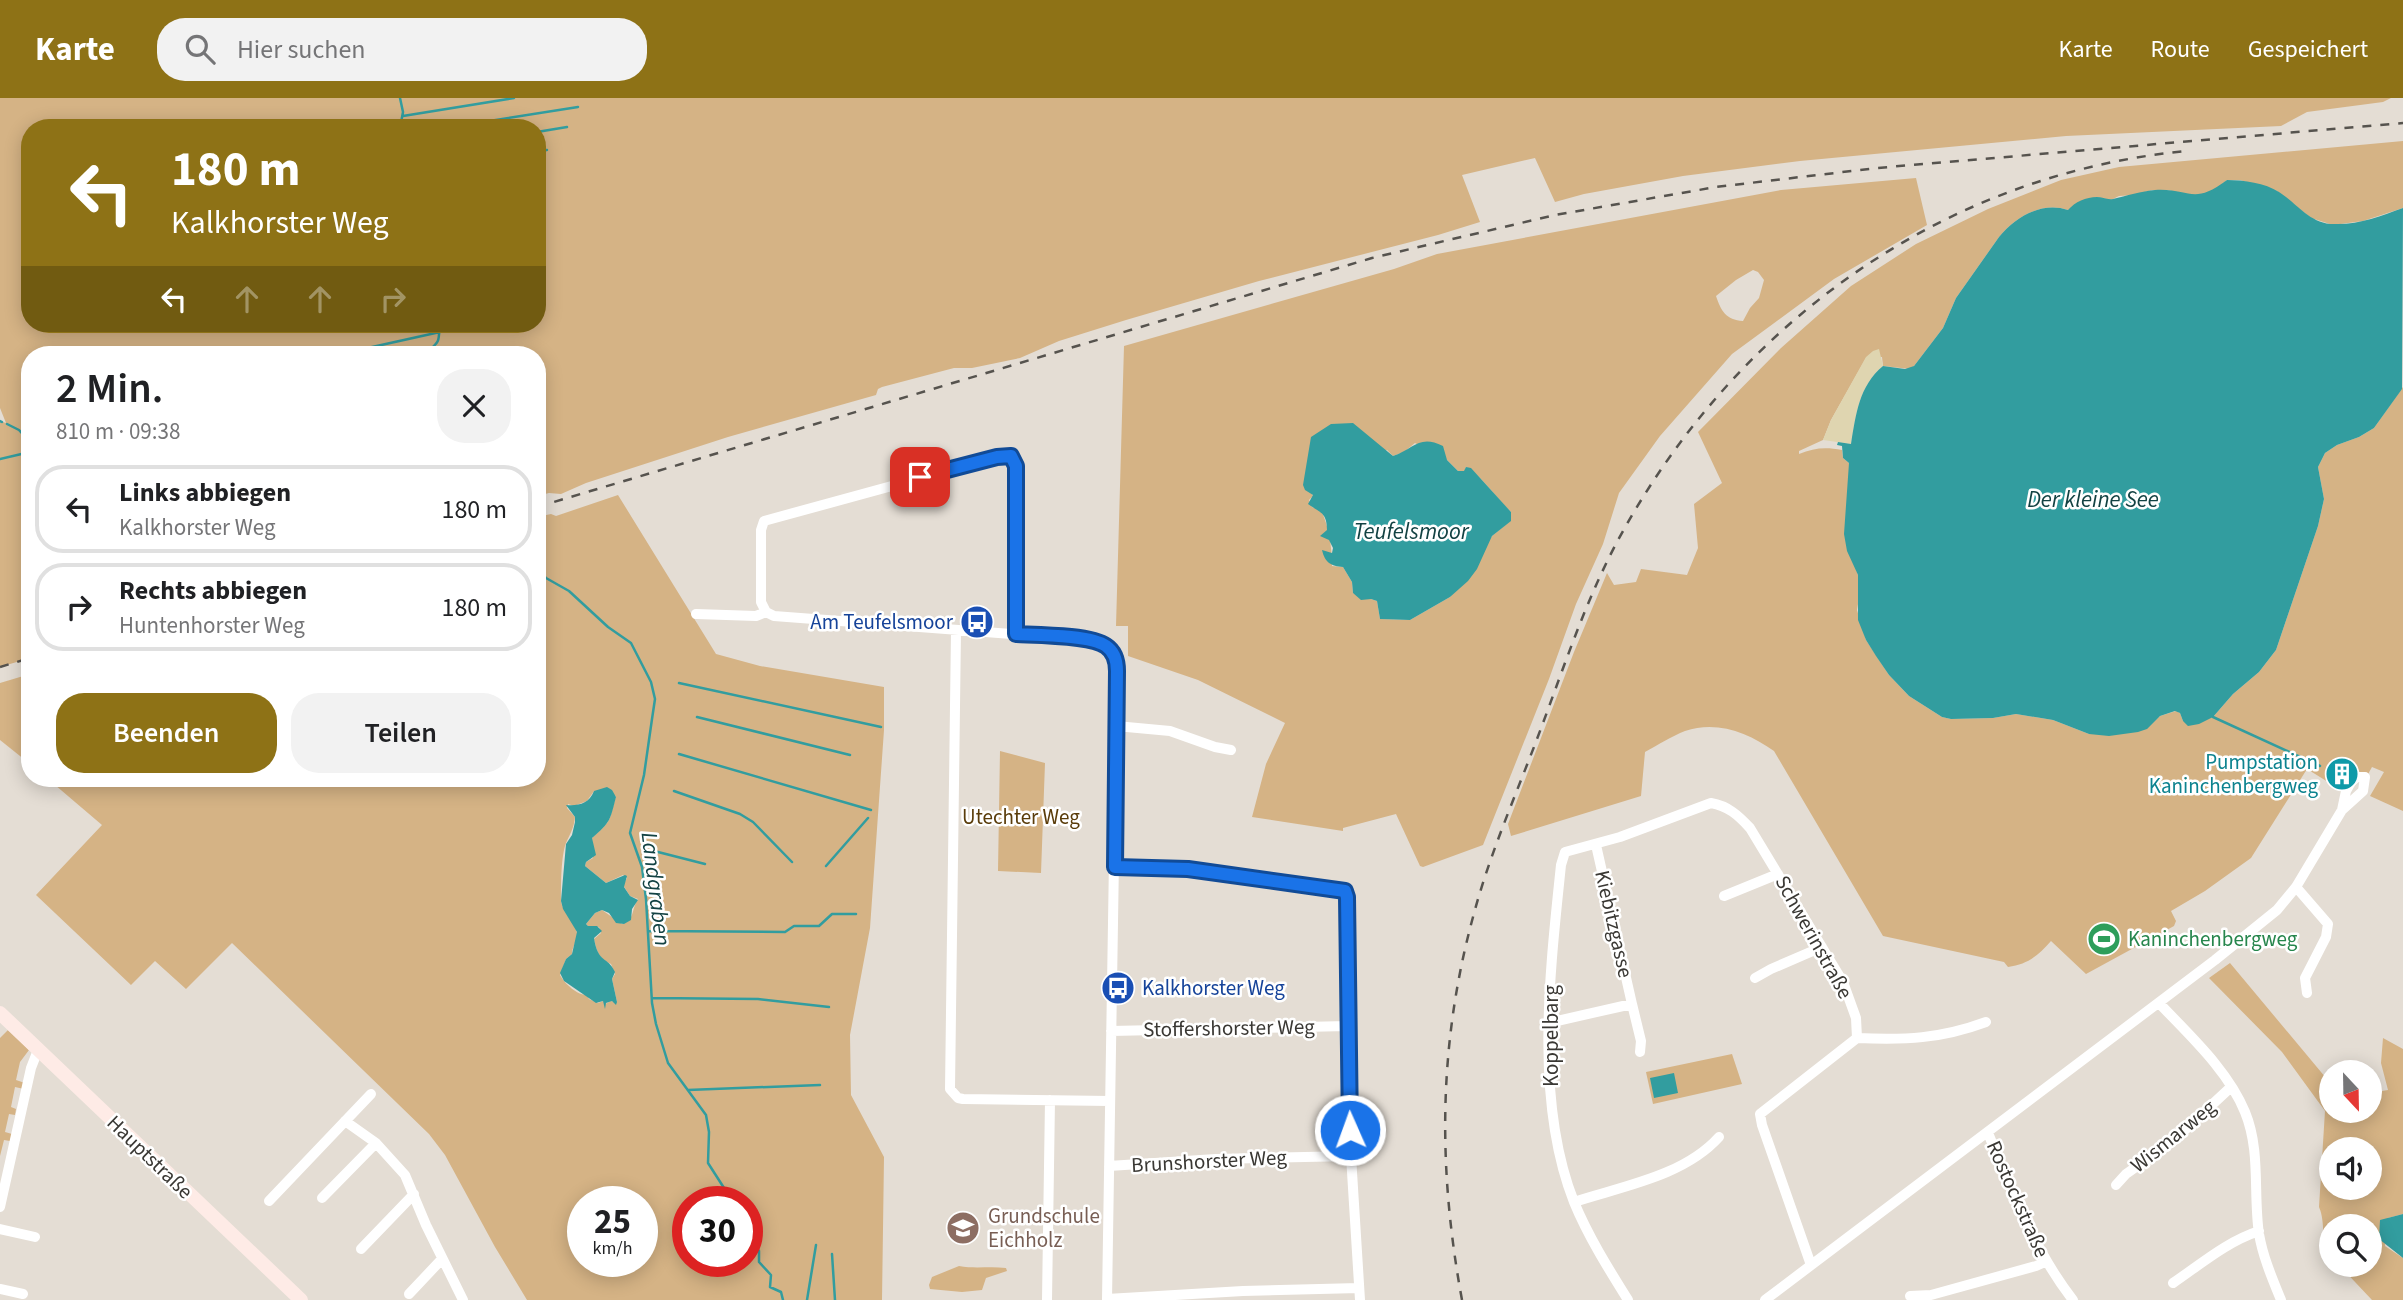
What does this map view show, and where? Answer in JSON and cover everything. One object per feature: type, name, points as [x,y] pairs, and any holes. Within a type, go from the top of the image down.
[{"type":"main road","name":"Hauptstraße","points":[[0,1013],[301,1300]]},
{"type":"street","points":[[1016,634],[1016,474],[1011,456],[997,457],[768,519],[761,530],[761,602],[765,612],[774,616],[956,631],[1091,639],[1109,648],[1117,664],[1107,1299],[1360,1288]]},
{"type":"street","points":[[696,614],[756,617],[765,612]]},
{"type":"street","points":[[956,631],[949,1084],[953,1093],[963,1099],[1110,1101]]},
{"type":"street","points":[[1116,726],[1170,731],[1231,750]]},
{"type":"street","name":"Schwerinstraße","points":[[1656,825],[1700,805],[1711,803],[1723,805],[1750,828],[1851,1000],[1856,1018],[1857,1038]]},
{"type":"street","points":[[1765,1300],[2262,923],[2296,887],[2342,810]]},
{"type":"street","name":"Koppelbarg","points":[[1628,1300],[1574,1202],[1564,1169],[1556,1125],[1548,1023],[1553,942],[1563,856],[1571,850],[1596,845],[1656,825]]},
{"type":"street","name":"Kiebitzgasse","points":[[1596,845],[1641,1041],[1640,1052]]},
{"type":"street","points":[[1115,867],[1188,869],[1345,891],[1351,1156],[1360,1300]]},
{"type":"street","points":[[1724,896],[1778,874]]},
{"type":"street","points":[[2296,887],[2328,924],[2326,937],[2305,978],[2307,993]]},
{"type":"street","points":[[1755,978],[1822,947]]},
{"type":"street","points":[[2159,1003],[2213,1062],[2244,1111],[2254,1145],[2259,1231],[2266,1262],[2281,1300]]},
{"type":"street","name":"Kiebitzgasse","points":[[1548,1023],[1632,1004]]},
{"type":"street","points":[[1811,1265],[1760,1114],[1857,1038],[1902,1040],[1938,1037],[1986,1022]]},
{"type":"street","name":"Stoffershorster Weg","points":[[1111,1031],[1347,1026]]},
{"type":"street","points":[[0,1207],[31,1068],[38,1050]]},
{"type":"street","name":"Wismarweg","points":[[2116,1185],[2126,1174],[2173,1141],[2231,1087]]},
{"type":"street","points":[[269,1201],[371,1094]]},
{"type":"street","points":[[1047,1300],[1050,1100]]},
{"type":"street","points":[[345,1121],[376,1143],[398,1165],[463,1300]]},
{"type":"street","name":"Rostockstraße","points":[[1988,1133],[2028,1228],[2046,1262],[2073,1300]]},
{"type":"street","points":[[1574,1202],[1688,1162],[1720,1137]]},
{"type":"street","points":[[321,1198],[376,1143]]},
{"type":"street","name":"Brunshorster Weg","points":[[1109,1166],[1229,1158],[1351,1156]]},
{"type":"street","points":[[361,1249],[414,1194]]},
{"type":"street","points":[[0,1229],[35,1237]]},
{"type":"street","points":[[2173,1283],[2223,1247],[2259,1231]]},
{"type":"street","points":[[409,1294],[442,1259]]},
{"type":"street","points":[[1910,1296],[1931,1295],[2046,1262]]},
{"type":"street","points":[[0,1289],[23,1294]]},
{"type":"green space","points":[[0,98],[2391,98],[2383,102],[2307,112],[2281,126],[2066,136],[1800,161],[1683,176],[1555,202],[1535,158],[1462,175],[1480,222],[1259,281],[1126,320],[1059,341],[1020,358],[972,368],[954,368],[882,387],[876,395],[728,437],[586,483],[561,494],[546,494],[546,346],[21,346],[21,661],[0,667],[0,421],[6,423],[0,408]]},
{"type":"green space","points":[[2403,141],[2403,208],[2363,221],[2333,225],[2311,218],[2277,191],[2240,180],[2227,180],[2211,193],[2191,196],[2168,190],[2152,190],[2111,200],[2097,197],[2068,210],[2039,209],[2021,217],[1999,237],[1956,298],[1943,328],[1914,366],[1910,369],[1883,366],[1882,357],[1866,358],[1831,420],[1823,440],[1799,451],[1799,454],[1820,449],[1842,450],[1843,458],[1849,463],[1854,563],[1860,592],[1857,610],[1866,640],[1889,675],[1909,696],[1942,717],[1951,719],[1993,718],[2016,714],[2053,720],[2089,734],[2147,728],[2160,716],[2176,711],[2180,713],[2183,721],[2213,717],[2233,694],[2259,672],[2276,650],[2318,526],[2324,499],[2318,467],[2325,453],[2374,428],[2403,387],[2403,811],[2370,796],[2384,772],[2372,767],[2367,776],[2347,781],[2341,790],[2307,769],[2251,858],[2205,891],[2171,911],[2176,921],[2174,926],[2086,974],[2051,941],[2032,958],[2008,967],[2004,962],[1883,936],[1774,751],[1732,730],[1709,727],[1685,731],[1645,752],[1641,796],[1511,836],[1508,824],[1607,573],[1614,585],[1636,582],[1641,569],[1687,575],[1698,548],[1694,504],[1722,483],[1698,432],[1781,348],[1851,286],[1916,244],[1988,209],[2061,180],[2119,167]]},
{"type":"green space","points":[[1916,178],[1927,225],[1834,279],[1732,354],[1660,436],[1619,493],[1603,544],[1576,604],[1483,845],[1423,867],[1420,866],[1396,814],[1343,828],[1343,831],[1252,817],[1266,764],[1285,723],[1198,680],[1128,656],[1128,626],[1116,626],[1124,346],[1394,269],[1437,254],[1781,190]],"holes":[[[1753,270],[1764,280],[1759,298],[1743,321],[1732,319],[1722,310],[1716,296]],[[1415,443],[1447,460],[1458,471],[1465,471],[1466,467],[1472,471],[1511,512],[1511,520],[1492,536],[1450,597],[1410,620],[1380,619],[1377,601],[1353,593],[1352,582],[1343,567],[1332,566],[1330,537],[1324,517],[1321,510],[1312,507],[1309,500],[1313,496],[1311,492],[1387,450],[1393,456],[1404,452]]]},
{"type":"green space","points":[[618,495],[716,654],[760,666],[884,687],[884,730],[870,928],[850,1035],[851,1095],[884,1157],[882,1300],[527,1300],[445,1155],[429,1134],[232,943],[186,989],[155,961],[131,985],[36,895],[102,825],[57,787],[546,787],[546,515],[556,516]],"holes":[[[594,791],[616,796],[609,820],[592,838],[593,858],[586,862],[585,866],[606,883],[623,875],[627,878],[623,885],[630,896],[638,899],[631,917],[622,924],[602,910],[595,913],[586,924],[599,927],[601,933],[594,939],[596,948],[601,957],[611,964],[615,974],[612,979],[617,1002],[605,1004],[575,991],[560,975],[566,959],[572,954],[577,936],[576,928],[563,908],[561,899],[563,855],[575,817],[567,808],[568,804],[574,806],[587,801]]]},
{"type":"green space","points":[[21,677],[21,757],[0,740],[0,683]]},
{"type":"green space","name":"Utechter Weg","points":[[1000,751],[1045,763],[1041,873],[998,871]]},
{"type":"green space","points":[[2230,963],[2319,1070],[2319,1103],[2282,1052],[2209,978]]},
{"type":"green space","points":[[8,1030],[29,1050],[20,1062],[16,1080],[25,1083],[24,1089],[15,1087],[11,1107],[16,1109],[15,1115],[9,1114],[5,1132],[12,1134],[10,1141],[4,1140],[0,1156],[0,1038]]},
{"type":"green space","points":[[2383,1038],[2403,1049],[2403,1214],[2388,1218],[2385,1246],[2403,1258],[2403,1300],[2372,1300],[2350,1277],[2382,1277],[2382,1214],[2321,1214],[2319,1207],[2319,1200],[2382,1200],[2382,1137],[2323,1137],[2324,1124],[2382,1124],[2382,1091],[2388,1090],[2381,1060]]},
{"type":"green space","points":[[1732,1054],[1742,1084],[1653,1104],[1646,1072]]},
{"type":"green space","points":[[959,1266],[1006,1268],[1007,1271],[986,1278],[982,1290],[962,1292],[930,1289],[932,1277]]},
{"type":"sand","points":[[1879,349],[1883,366],[1864,392],[1857,411],[1851,444],[1823,440],[1866,357]]},
{"type":"water","name":"Der kleine See","points":[[2227,180],[2267,186],[2311,217],[2326,223],[2361,221],[2403,208],[2402,389],[2374,428],[2325,453],[2318,467],[2324,499],[2318,526],[2276,650],[2259,672],[2233,694],[2213,717],[2199,724],[2188,726],[2180,713],[2175,711],[2160,716],[2147,729],[2109,736],[2089,734],[2053,720],[2016,714],[1993,718],[1942,717],[1909,696],[1889,675],[1866,640],[1858,620],[1858,575],[1847,551],[1844,534],[1849,463],[1843,458],[1842,446],[1837,445],[1838,442],[1851,444],[1857,411],[1869,382],[1883,366],[1905,369],[1914,366],[1943,328],[1956,298],[1999,237],[2021,217],[2039,209],[2068,210],[2077,202],[2093,197],[2113,199],[2155,190],[2198,194]]},
{"type":"water","name":"Teufelsmoor","points":[[1353,423],[1393,456],[1422,442],[1443,446],[1447,460],[1458,471],[1471,468],[1511,512],[1511,521],[1492,536],[1477,569],[1468,581],[1450,597],[1410,620],[1380,619],[1377,601],[1361,600],[1353,593],[1352,582],[1343,567],[1332,565],[1325,558],[1322,550],[1332,553],[1333,548],[1329,540],[1320,536],[1327,530],[1326,520],[1308,504],[1313,495],[1305,490],[1303,485],[1311,437],[1331,424]]},
{"type":"water","points":[[607,787],[616,797],[609,820],[592,838],[596,855],[586,862],[585,866],[606,883],[627,876],[624,887],[630,896],[638,900],[632,909],[631,920],[624,924],[616,923],[609,913],[602,910],[595,913],[586,924],[597,926],[602,931],[594,938],[596,946],[615,972],[612,979],[617,1002],[616,1005],[612,1001],[606,1003],[605,1009],[603,1001],[596,1003],[564,981],[560,973],[566,959],[572,954],[577,932],[561,901],[566,844],[572,835],[575,822],[575,817],[566,805],[583,803],[594,791]]},
{"type":"water","points":[[1674,1073],[1678,1093],[1654,1098],[1650,1078]]},
{"type":"water","points":[[2403,1214],[2403,1258],[2382,1241],[2382,1219]]},
{"type":"waterway","name":"Landgraben","points":[[400,98],[402,119]]},
{"type":"waterway","points":[[403,116],[514,98]]},
{"type":"waterway","points":[[502,119],[578,107]]},
{"type":"waterway","points":[[546,130],[567,127]]},
{"type":"waterway","points":[[377,346],[435,333]]},
{"type":"waterway","name":"Landgraben","points":[[434,346],[439,333]]},
{"type":"waterway","points":[[7,424],[21,432]]},
{"type":"waterway","points":[[0,459],[21,454]]},
{"type":"waterway","name":"Landgraben","points":[[546,578],[569,591],[608,627],[631,643],[651,682],[655,699],[644,775],[630,833],[642,867],[652,1003],[668,1063],[706,1115],[709,1132],[708,1163],[723,1186]]},
{"type":"waterway","points":[[679,683],[881,727]]},
{"type":"waterway","points":[[697,717],[850,755]]},
{"type":"waterway","points":[[2213,717],[2320,766]]},
{"type":"waterway","points":[[679,754],[871,810]]},
{"type":"waterway","points":[[674,791],[740,814],[753,822],[792,862]]},
{"type":"waterway","points":[[826,866],[868,818]]},
{"type":"waterway","points":[[658,852],[705,864]]},
{"type":"waterway","points":[[649,931],[785,932],[794,926],[819,926],[832,914],[856,914]]},
{"type":"waterway","points":[[652,998],[758,999],[829,1007]]},
{"type":"waterway","points":[[688,1090],[820,1085]]},
{"type":"waterway","points":[[807,1300],[816,1245]]},
{"type":"waterway","points":[[832,1254],[835,1300]]},
{"type":"waterway","name":"Landgraben","points":[[763,1266],[771,1275],[770,1287],[781,1292],[783,1300]]},
{"type":"railway","points":[[546,504],[1372,258],[1555,215],[1716,187],[1877,168],[2403,123]]},
{"type":"railway","points":[[1462,1300],[1449,1203],[1445,1108],[1453,1013],[1461,965],[1479,894],[1494,849],[1574,639],[1617,542],[1665,464],[1720,393],[1783,329],[1853,274],[1929,228],[2010,191],[2097,166],[2187,151]]},
{"type":"railway","points":[[0,667],[21,661]]},
{"type":"place","name":"Am Teufelsmoor","points":[[977,622]]},
{"type":"place","name":"Pumpstation Kaninchenbergweg","points":[[2342,774]]},
{"type":"place","name":"Kaninchenbergweg","points":[[2104,939]]},
{"type":"place","name":"Kalkhorster Weg","points":[[1118,988]]},
{"type":"place","name":"Grundschule Eichholz","points":[[963,1228]]},
{"type":"route","points":[[920,477],[1005,455],[1011,456],[1016,466],[1016,634],[1091,639],[1104,644],[1113,653],[1117,664],[1115,867],[1188,869],[1345,891],[1350,1130]]}]
